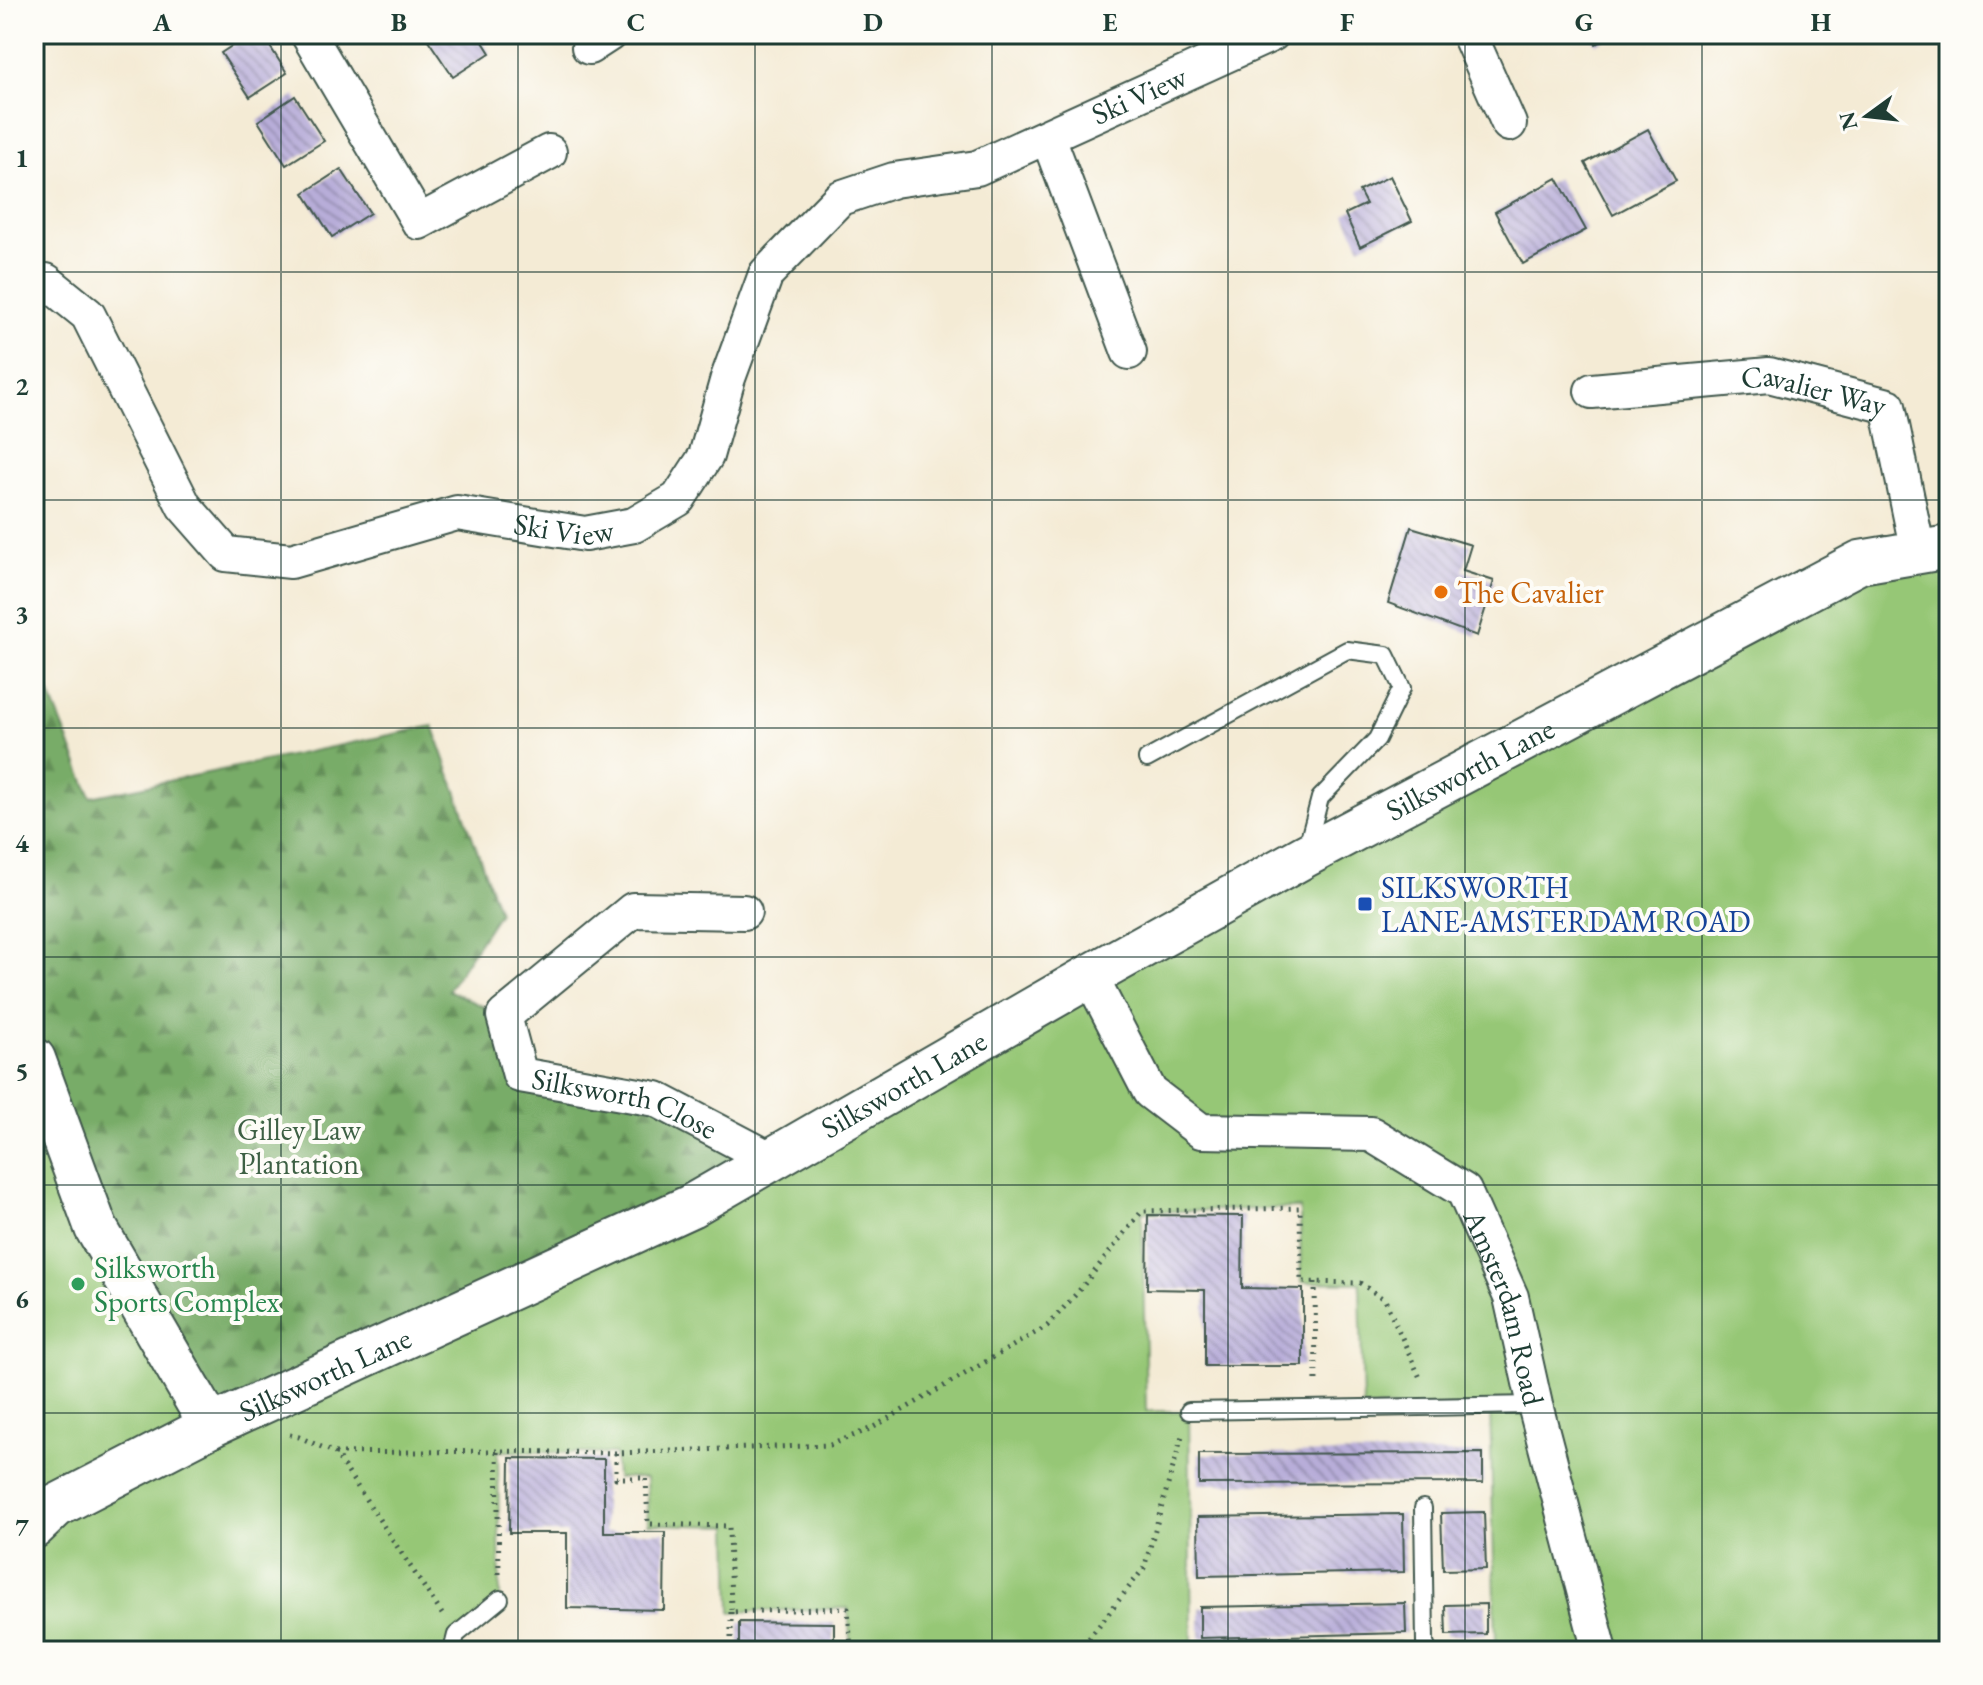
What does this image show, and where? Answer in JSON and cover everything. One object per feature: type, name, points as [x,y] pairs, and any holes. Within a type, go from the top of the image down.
[{"type":"street","points":[[308,34],[419,222],[549,152]]},
{"type":"street","name":"Ski View","points":[[34,281],[46,281],[88,315],[184,506],[226,554],[291,561],[457,513],[585,534],[634,525],[678,499],[706,456],[728,378],[766,274],[840,198],[894,180],[977,168],[1272,34]]},
{"type":"street","points":[[1469,34],[1509,124]]},
{"type":"street","points":[[1048,137],[1129,352]]},
{"type":"street","name":"Cavalier Way","points":[[1592,391],[1769,375],[1888,406],[1933,549]]},
{"type":"street","name":"Silksworth Lane","points":[[34,1059],[96,1228],[211,1426],[691,1206],[1305,856],[1860,562],[1933,549]]},
{"type":"street","name":"Silksworth Close","points":[[744,912],[633,910],[504,1016],[520,1075],[656,1099],[772,1160]]},
{"type":"street","name":"Amsterdam Road","points":[[1090,976],[1150,1092],[1201,1131],[1371,1134],[1464,1191],[1511,1297],[1535,1405],[1600,1651]]},
{"type":"street","points":[[34,1527],[56,1506],[211,1426]]},
{"type":"lane","points":[[1147,759],[1347,650],[1386,655],[1402,688],[1377,739],[1320,798],[1305,856]]},
{"type":"lane","points":[[1189,1411],[1535,1405]]},
{"type":"lane","points":[[1423,1508],[1425,1642],[1428,1651]]},
{"type":"lane","points":[[454,1643],[500,1599]]},
{"type":"path","points":[[284,1435],[299,1437],[335,1453],[616,1453],[830,1445],[872,1428],[1047,1326],[1142,1211],[1300,1208],[1301,1282],[1360,1283],[1385,1300],[1432,1407]]},
{"type":"path","points":[[1315,1282],[1317,1409]]},
{"type":"path","points":[[1079,1651],[1144,1568],[1189,1411]]},
{"type":"path","points":[[497,1451],[500,1599]]},
{"type":"path","points":[[335,1453],[454,1643]]},
{"type":"path","points":[[616,1453],[616,1478],[646,1478],[648,1524],[729,1526],[731,1651]]},
{"type":"path","points":[[731,1612],[848,1608],[851,1651]]},
{"type":"green space","points":[[1949,547],[1949,1651],[851,1651],[848,1608],[731,1612],[729,1526],[648,1524],[646,1478],[616,1478],[615,1454],[498,1451],[500,1599],[452,1651],[34,1651],[34,1143],[211,1425],[691,1206],[1860,562]],"holes":[[[1300,1208],[1301,1282],[1360,1283],[1363,1408],[1490,1406],[1496,1641],[1192,1644],[1189,1411],[1146,1411],[1142,1212]]]},
{"type":"green space","name":"Gilley Law Plantation","points":[[34,654],[91,797],[433,726],[499,912],[448,990],[504,1016],[520,1075],[656,1099],[772,1160],[211,1426],[34,1059]]},
{"type":"building","points":[[250,34],[262,34],[287,73],[250,97],[221,53]]},
{"type":"building","points":[[424,34],[478,34],[490,53],[453,77]]},
{"type":"building","points":[[1590,34],[1616,34],[1596,44]]},
{"type":"building","points":[[295,96],[324,141],[286,165],[258,121]]},
{"type":"building","points":[[1648,129],[1676,181],[1613,215],[1585,163]]},
{"type":"building","points":[[341,169],[370,213],[332,237],[304,193]]},
{"type":"building","points":[[1390,176],[1412,221],[1360,247],[1345,214],[1366,204],[1359,191]]},
{"type":"building","points":[[1557,178],[1586,230],[1523,264],[1495,212]]},
{"type":"building","name":"The Cavalier","points":[[1411,527],[1471,545],[1463,571],[1494,581],[1477,636],[1388,603]]},
{"type":"building","points":[[1148,1215],[1243,1216],[1242,1288],[1303,1289],[1303,1366],[1205,1366],[1205,1290],[1147,1289]]},
{"type":"building","points":[[1483,1453],[1483,1483],[1199,1484],[1199,1454]]},
{"type":"building","points":[[510,1458],[604,1459],[604,1532],[665,1532],[664,1610],[567,1608],[567,1533],[509,1533]]},
{"type":"building","points":[[1484,1512],[1486,1569],[1443,1570],[1441,1513]]},
{"type":"building","points":[[1403,1514],[1404,1572],[1199,1576],[1198,1517]]},
{"type":"building","points":[[1405,1603],[1406,1633],[1200,1638],[1200,1607]]},
{"type":"building","points":[[1486,1604],[1486,1634],[1446,1635],[1445,1605]]},
{"type":"building","points":[[739,1622],[834,1623],[834,1651],[739,1651]]},
{"type":"place","name":"The Cavalier","points":[[1441,592]]},
{"type":"place","name":"SILKSWORTH LANE-AMSTERDAM ROAD","points":[[1365,904]]},
{"type":"place","name":"Silksworth Sports Complex","points":[[78,1284]]}]
